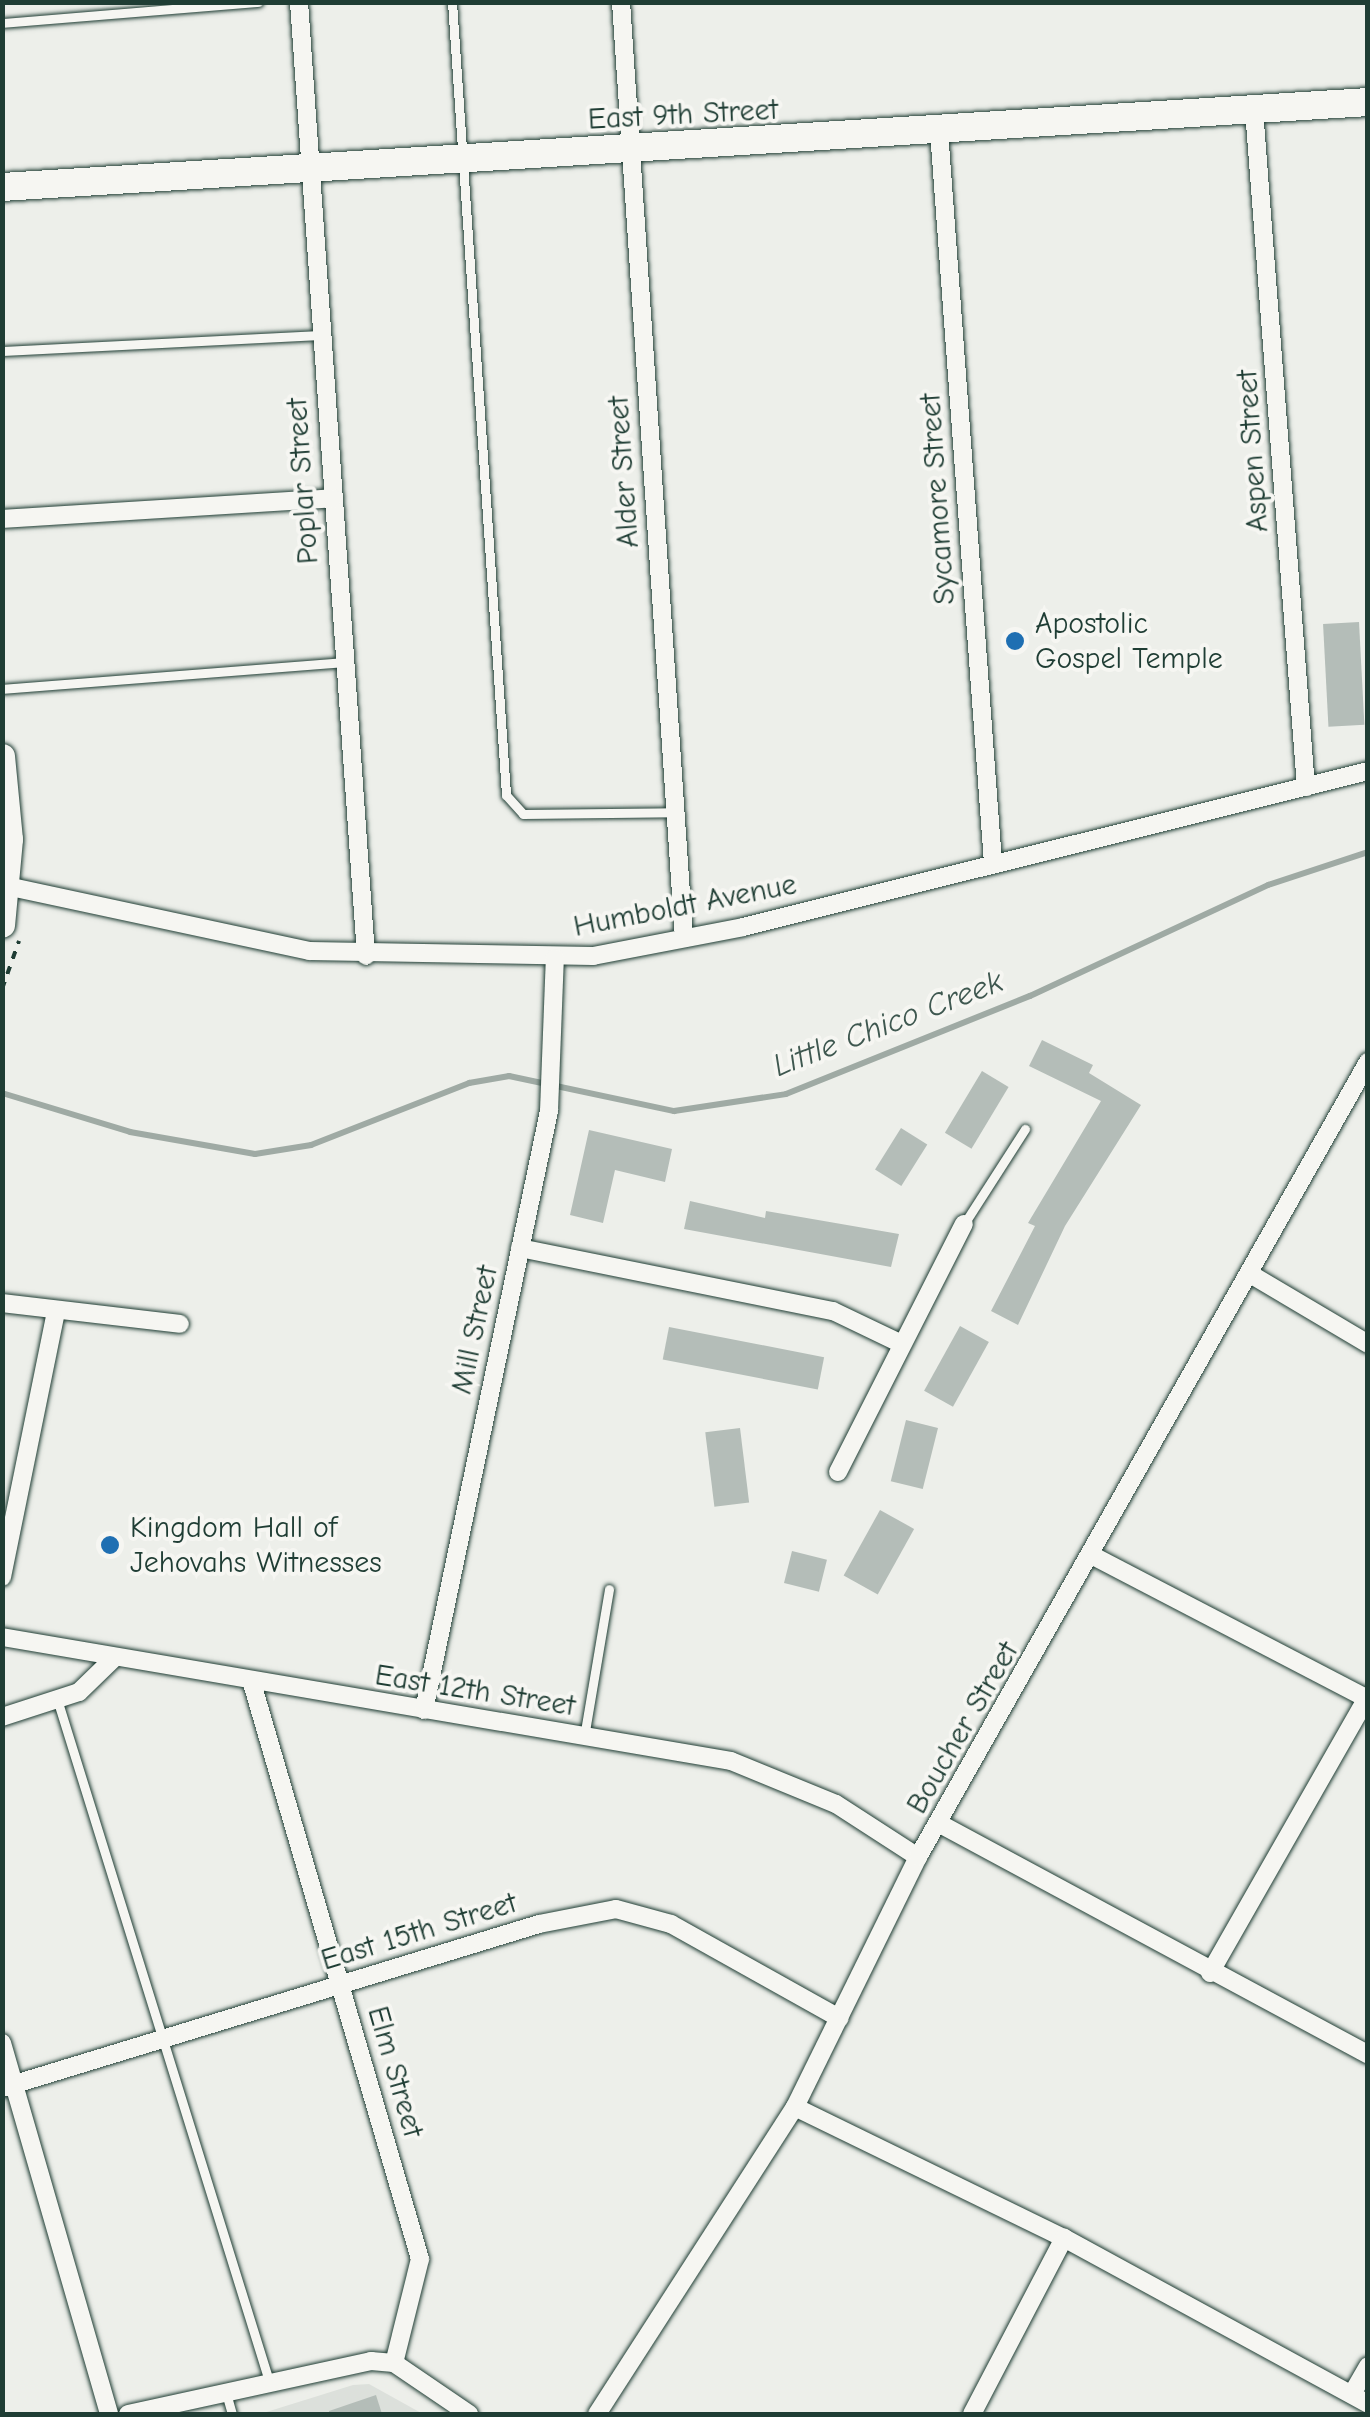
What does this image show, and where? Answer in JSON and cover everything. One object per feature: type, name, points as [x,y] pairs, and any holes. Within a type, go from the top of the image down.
[{"type":"main road","name":"East 9th Street","points":[[2,187],[309,164],[630,152],[1368,102]]},
{"type":"street","name":"Poplar Street","points":[[300,2],[366,956]]},
{"type":"street","name":"Alder Street","points":[[621,2],[684,938]]},
{"type":"street","name":"Aspen Street","points":[[1254,110],[1306,787]]},
{"type":"street","name":"Sycamore Street","points":[[939,131],[993,864]]},
{"type":"street","points":[[2,519],[332,498]]},
{"type":"street","points":[[2,756],[5,886],[13,927]]},
{"type":"street","name":"Humboldt Avenue","points":[[5,886],[366,956],[555,958],[684,938],[1368,771]]},
{"type":"street","name":"Mill Street","points":[[424,1710],[548,1112],[557,1048],[555,958]]},
{"type":"street","name":"Boucher Street","points":[[598,2414],[796,2108],[918,1857],[942,1825],[1368,1062]]},
{"type":"street","points":[[838,1472],[964,1224]]},
{"type":"street","points":[[520,1248],[833,1312],[902,1344]]},
{"type":"street","points":[[1252,1275],[1368,1344]]},
{"type":"street","points":[[2,1303],[180,1324]]},
{"type":"street","points":[[2,1577],[56,1312]]},
{"type":"street","points":[[1093,1556],[1367,1698],[1210,1973]]},
{"type":"street","name":"East 12th Street","points":[[2,1637],[252,1683],[731,1761],[836,1804],[918,1857]]},
{"type":"street","points":[[2,1718],[79,1692],[113,1659]]},
{"type":"street","name":"Elm Street","points":[[252,1683],[420,2259],[394,2363]]},
{"type":"street","points":[[942,1825],[1210,1973],[1368,2054]]},
{"type":"street","name":"East 15th Street","points":[[9,2086],[342,1985],[616,1909],[671,1924],[838,2018]]},
{"type":"street","points":[[2,2043],[9,2086],[109,2414]]},
{"type":"street","points":[[796,2108],[1064,2238],[1360,2399],[1368,2366]]},
{"type":"street","points":[[972,2414],[1064,2238]]},
{"type":"street","points":[[128,2414],[270,2381],[394,2363],[469,2414]]},
{"type":"lane","points":[[2,23],[258,2]]},
{"type":"lane","points":[[452,2],[506,795],[523,814],[676,812]]},
{"type":"lane","points":[[2,352],[321,335]]},
{"type":"lane","points":[[2,689],[344,662]]},
{"type":"lane","points":[[964,1224],[1025,1128]]},
{"type":"lane","points":[[584,1736],[609,1589]]},
{"type":"lane","points":[[57,1699],[270,2381]]},
{"type":"lane","points":[[225,2391],[232,2414]]},
{"type":"path","points":[[2,989],[13,927]]},
{"type":"shaded area","points":[[369,2384],[423,2414],[260,2414],[353,2385]]},
{"type":"building","points":[[1359,622],[1364,725],[1328,727],[1323,624]]},
{"type":"building","points":[[1042,1040],[1093,1065],[1089,1073],[1141,1105],[1065,1226],[1018,1325],[991,1311],[1035,1226],[1028,1223],[1101,1101],[1029,1066]]},
{"type":"building","points":[[982,1071],[1009,1087],[971,1149],[945,1133]]},
{"type":"building","points":[[901,1128],[927,1144],[901,1186],[875,1170]]},
{"type":"building","points":[[589,1130],[672,1149],[665,1182],[615,1170],[603,1223],[570,1215]]},
{"type":"building","points":[[690,1201],[765,1218],[766,1211],[899,1234],[891,1267],[684,1229]]},
{"type":"building","points":[[960,1326],[989,1342],[953,1407],[924,1391]]},
{"type":"building","points":[[669,1327],[824,1357],[818,1390],[663,1359]]},
{"type":"building","points":[[906,1420],[938,1428],[923,1489],[891,1481]]},
{"type":"building","points":[[740,1428],[749,1502],[714,1507],[705,1432]]},
{"type":"building","points":[[880,1510],[914,1529],[878,1595],[844,1576]]},
{"type":"building","points":[[792,1551],[827,1560],[819,1592],[784,1583]]},
{"type":"building","points":[[376,2395],[382,2414],[329,2414],[329,2411]]},
{"type":"waterway","name":"Little Chico Creek","points":[[2,1093],[130,1132],[255,1154],[311,1145],[469,1083],[509,1076],[674,1111],[786,1094],[1030,996],[1268,885],[1368,852]]},
{"type":"place","name":"Apostolic Gospel Temple","points":[[1015,641]]},
{"type":"place","name":"Kingdom Hall of Jehovahs Witnesses","points":[[110,1545]]}]
